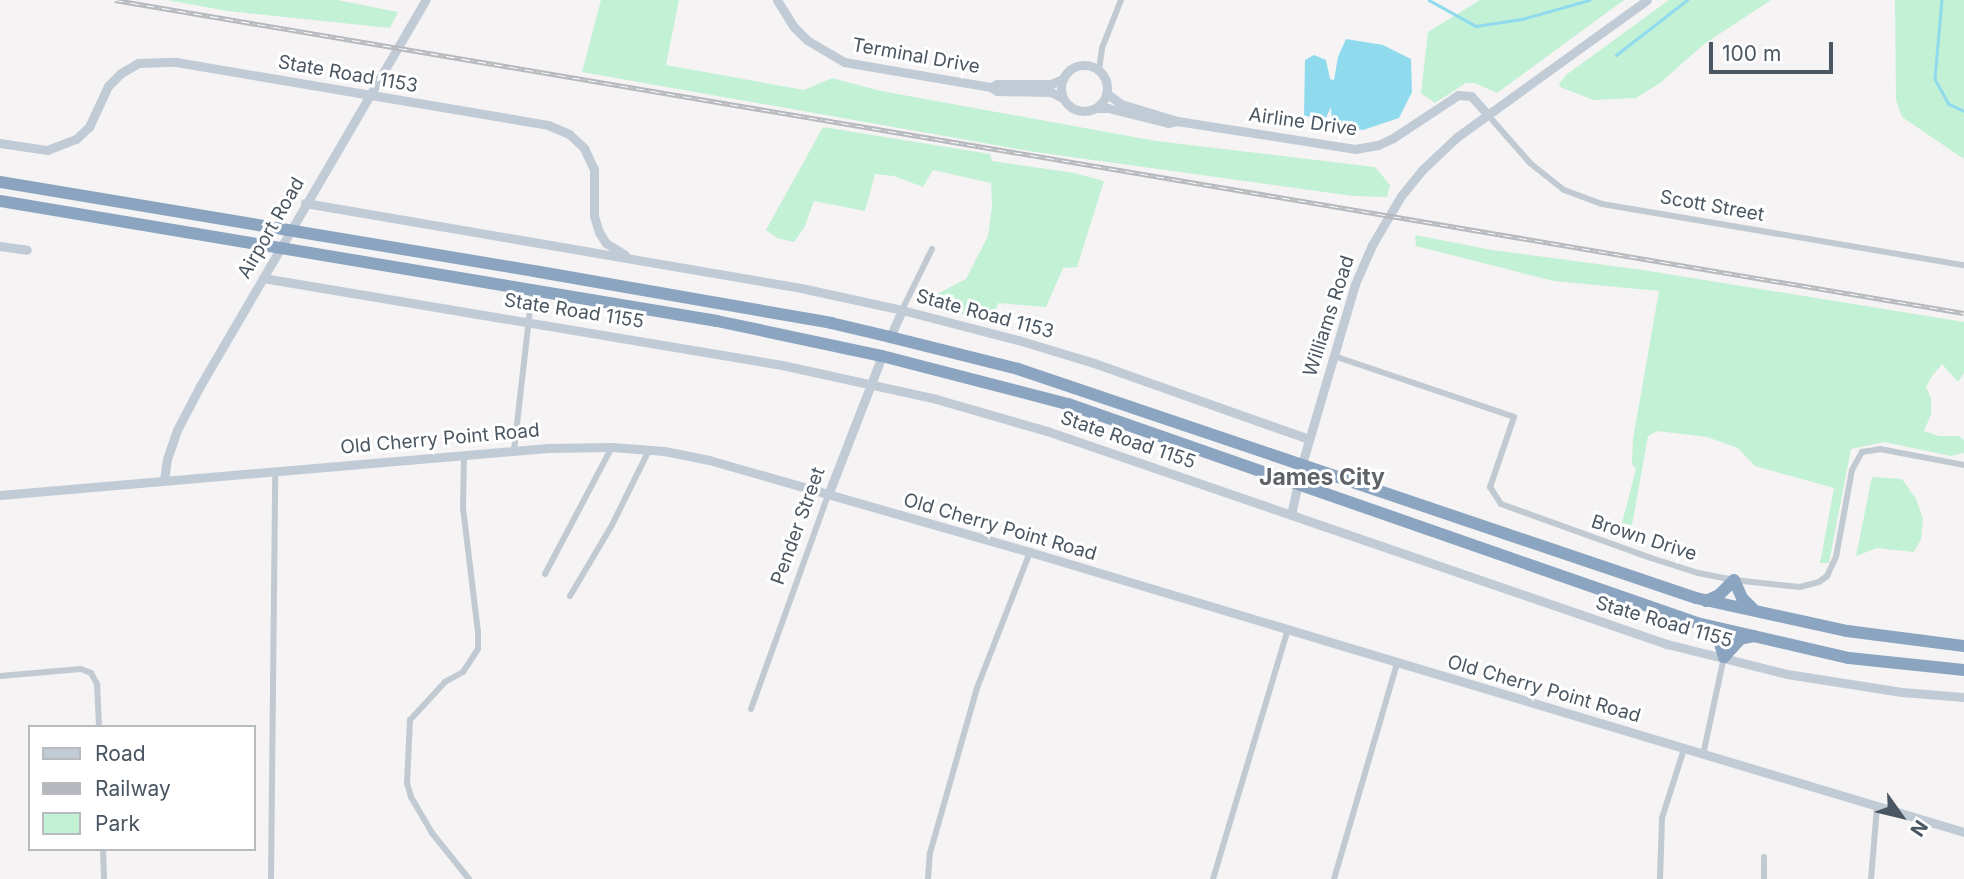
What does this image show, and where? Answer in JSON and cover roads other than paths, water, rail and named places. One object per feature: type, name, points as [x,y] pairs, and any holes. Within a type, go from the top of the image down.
[{"type":"highway","points":[[0,182],[117,204],[290,229],[831,323],[1018,369],[1706,601],[1847,631],[1964,646]]},
{"type":"highway","points":[[0,201],[717,321],[882,356],[1068,404],[1697,623],[1849,657],[1964,670]]},
{"type":"highway","points":[[1706,601],[1719,595],[1734,579],[1742,598],[1757,612]]},
{"type":"highway","points":[[1697,623],[1717,634],[1724,657]]},
{"type":"highway","points":[[1724,657],[1740,639],[1755,636]]},
{"type":"street","name":"Airport Road","points":[[164,480],[167,459],[177,430],[305,203],[426,0]]},
{"type":"street","name":"Terminal Drive","points":[[776,0],[794,27],[807,40],[844,62],[991,87],[998,91],[1051,92],[1081,111],[1108,108],[1168,123],[1177,121]]},
{"type":"street","points":[[1096,108],[1106,93],[1106,80],[1099,70],[1102,48],[1121,0]]},
{"type":"street","name":"Williams Road","points":[[1291,515],[1309,439],[1362,264],[1401,196],[1439,153],[1487,114],[1647,0]]},
{"type":"street","name":"State Road 1153","points":[[0,143],[47,150],[76,139],[89,127],[108,86],[121,73],[138,63],[176,62],[548,125],[569,134],[584,148],[594,169],[594,216],[599,232],[614,249],[641,261]]},
{"type":"street","name":"Terminal Drive","points":[[991,87],[997,84],[1051,85],[1078,66],[1099,70]]},
{"type":"street","points":[[1063,79],[1063,98]]},
{"type":"street","points":[[1106,93],[1121,104],[1177,121]]},
{"type":"street","name":"Airline Drive","points":[[1177,121],[1355,149],[1378,145],[1393,138],[1458,95],[1471,96],[1487,114]]},
{"type":"street","name":"Scott Street","points":[[1487,114],[1530,163],[1564,190],[1602,204],[1964,265]]},
{"type":"street","name":"State Road 1153","points":[[305,203],[800,288],[902,310],[1081,359],[1309,439]]},
{"type":"street","points":[[0,246],[27,250]]},
{"type":"street","points":[[890,337],[932,249]]},
{"type":"street","name":"State Road 1155","points":[[263,278],[870,383],[1048,431],[1667,645],[1833,682],[1964,697]]},
{"type":"street","points":[[514,450],[532,292]]},
{"type":"street","name":"Pender Street","points":[[751,709],[828,495],[882,356]]},
{"type":"street","name":"Brown Drive","points":[[1334,356],[1514,417],[1490,486],[1501,504],[1698,573],[1800,587],[1819,582],[1827,576],[1839,546],[1854,462],[1862,452],[1880,449],[1964,465]]},
{"type":"street","points":[[544,574],[612,447]]},
{"type":"street","name":"Old Cherry Point Road","points":[[0,495],[514,450],[612,447],[709,460],[1030,552],[1964,832]]},
{"type":"street","points":[[569,596],[612,525],[649,450]]},
{"type":"street","points":[[464,455],[463,508],[478,649],[463,672],[445,682],[410,720],[407,783],[411,797],[432,833],[470,879]]},
{"type":"street","points":[[271,879],[275,471]]},
{"type":"street","points":[[930,878],[930,853],[977,688],[1030,552]]},
{"type":"street","points":[[1213,879],[1288,629]]},
{"type":"street","points":[[1703,755],[1724,657]]},
{"type":"street","points":[[1334,879],[1397,664]]},
{"type":"street","points":[[0,676],[82,669],[91,673],[97,684],[99,725]]},
{"type":"street","points":[[1660,879],[1662,818],[1684,749]]},
{"type":"street","points":[[1871,879],[1871,851],[1877,807]]},
{"type":"street","points":[[103,851],[104,879]]},
{"type":"street","points":[[1763,856],[1764,879]]},
{"type":"water","points":[[1346,39],[1383,45],[1411,59],[1412,92],[1399,118],[1363,130],[1332,125],[1331,107],[1324,122],[1304,115],[1305,60],[1314,55],[1326,60],[1330,79],[1334,80],[1338,57]]},
{"type":"waterway","points":[[1429,0],[1476,26],[1522,19],[1589,0]]},
{"type":"waterway","points":[[1616,55],[1687,0]]},
{"type":"waterway","points":[[1942,0],[1935,79],[1949,104],[1964,111]]},
{"type":"railway","points":[[115,0],[1964,313]]},
{"type":"district","name":"James City","points":[[1322,477]]}]
